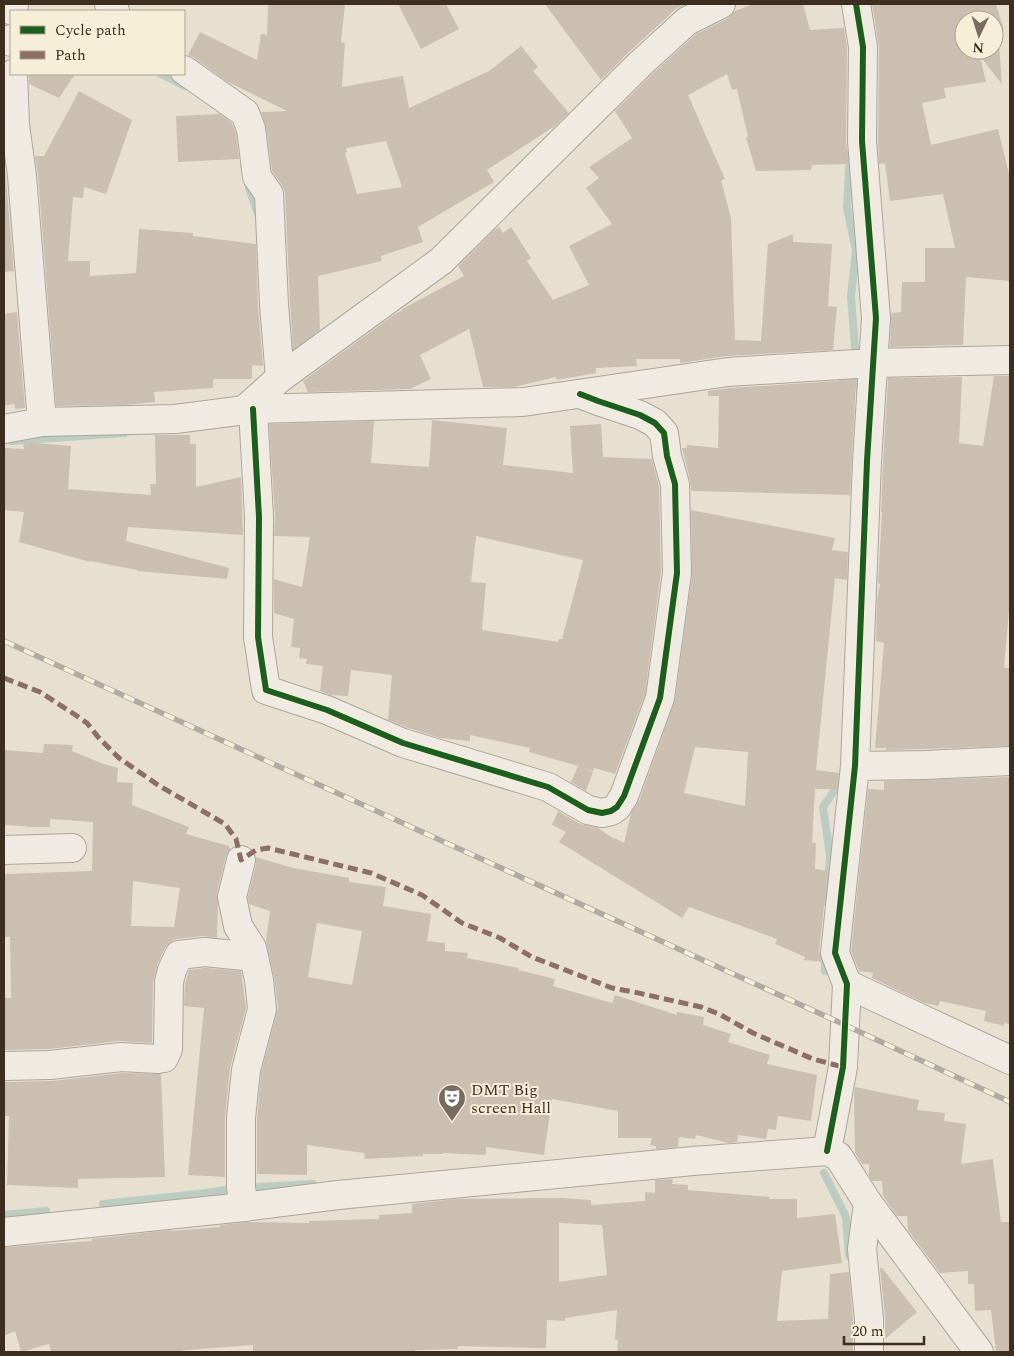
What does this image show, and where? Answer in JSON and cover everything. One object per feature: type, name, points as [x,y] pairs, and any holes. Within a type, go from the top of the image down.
[{"type":"street","points":[[248,410],[280,378],[441,261],[647,57],[687,21],[721,4]]},
{"type":"street","points":[[827,1151],[843,1067],[847,984],[835,952],[855,766],[867,471],[876,318],[862,141],[863,47],[856,4]]},
{"type":"street","points":[[185,71],[245,113],[251,130],[257,177],[269,194],[274,305],[280,378]]},
{"type":"street","points":[[13,75],[15,125],[22,176],[42,422]]},
{"type":"street","points":[[4,429],[42,422],[175,419],[248,410],[523,402],[728,372],[873,363],[1010,360]]},
{"type":"street","points":[[248,410],[259,516],[258,636],[266,690],[327,710],[403,743],[548,787],[588,810],[602,813],[611,812],[617,808],[624,796],[660,698],[677,573],[676,484],[667,456],[664,433],[655,423],[640,415],[598,402],[580,394]]},
{"type":"street","points":[[855,766],[1010,761]]},
{"type":"street","points":[[4,850],[72,848]]},
{"type":"street","points":[[241,860],[232,897],[238,926],[252,948],[259,980],[262,1009],[246,1070],[240,1118],[241,1188],[244,1207]]},
{"type":"street","points":[[4,1066],[50,1065],[121,1057],[164,1058],[168,1049],[169,982],[179,954],[205,952],[254,957]]},
{"type":"street","points":[[847,984],[1010,1060]]},
{"type":"street","points":[[4,1232],[244,1207],[338,1195],[693,1161],[827,1151],[838,1156],[868,1204],[979,1352]]},
{"type":"street","points":[[868,1204],[862,1249],[869,1319],[869,1352]]},
{"type":"building","points":[[268,4],[345,4],[341,42],[345,43],[342,87],[403,76],[409,108],[489,71],[521,46],[538,67],[533,71],[569,113],[555,126],[487,170],[494,182],[418,227],[423,242],[381,256],[382,261],[318,276],[320,330],[293,349],[285,193],[272,171],[266,127],[261,112],[287,111],[226,81],[188,55],[200,32],[257,60],[261,34],[267,35]],"holes":[[[386,141],[402,187],[357,194],[345,153],[347,152],[346,148]]]},
{"type":"building","points":[[398,4],[446,4],[459,29],[421,49]]},
{"type":"building","points":[[545,4],[684,5],[676,9],[601,80]]},
{"type":"building","points":[[753,4],[803,4],[810,30],[844,28],[847,48],[846,141],[848,164],[812,165],[811,170],[756,171],[746,138],[748,137],[737,89],[732,90],[727,74],[688,95],[725,179],[721,180],[731,218],[735,340],[761,341],[768,244],[793,234],[793,242],[832,244],[828,306],[837,307],[833,350],[727,356],[680,363],[680,359],[636,359],[637,366],[596,368],[596,373],[557,380],[556,377],[514,387],[483,387],[469,329],[420,355],[431,379],[410,389],[308,392],[303,381],[402,309],[464,276],[458,266],[499,227],[503,233],[511,227],[531,258],[527,261],[553,300],[589,285],[569,246],[612,224],[586,188],[599,178],[589,167],[632,138],[615,111],[696,34],[728,18],[735,11]]},
{"type":"building","points":[[872,4],[996,4],[998,10],[954,10],[954,60],[981,60],[986,82],[944,88],[946,98],[922,103],[931,145],[998,129],[1010,178],[1010,281],[966,277],[963,345],[890,347],[891,313],[901,312],[902,282],[925,282],[925,248],[955,248],[943,194],[890,201],[885,163],[879,164],[879,47]]},
{"type":"building","points":[[983,60],[1000,60],[1002,84]]},
{"type":"building","points":[[29,75],[74,75],[59,98],[29,84]]},
{"type":"building","points":[[79,91],[132,120],[106,194],[84,187],[83,198],[73,197],[68,261],[90,261],[90,276],[136,273],[139,229],[193,233],[193,236],[256,244],[258,306],[263,366],[252,365],[252,379],[213,379],[213,388],[154,392],[155,402],[123,405],[56,406],[35,156],[44,156]]},
{"type":"building","points":[[220,114],[232,123],[236,133],[239,159],[178,162],[176,116]]},
{"type":"building","points":[[4,158],[14,271],[4,272]]},
{"type":"building","points":[[17,312],[25,408],[15,409],[14,404],[4,406],[4,314]]},
{"type":"building","points":[[994,376],[1010,376],[1010,611],[1004,668],[1010,668],[1010,746],[886,750],[886,748],[875,748],[884,643],[876,641],[888,378],[962,377],[959,443],[983,446]]},
{"type":"building","points":[[856,380],[850,495],[691,491],[682,448],[686,448],[687,445],[718,448],[719,396],[708,396],[708,391]]},
{"type":"building","points":[[432,420],[507,428],[503,465],[573,473],[570,426],[601,424],[603,457],[652,459],[659,486],[661,572],[645,694],[615,774],[594,768],[593,771],[583,768],[593,772],[586,791],[571,782],[578,766],[529,752],[530,748],[470,735],[470,741],[440,738],[388,720],[392,675],[351,670],[348,696],[330,695],[320,691],[323,666],[306,664],[307,659],[299,658],[300,648],[291,647],[294,619],[274,613],[274,579],[302,587],[310,537],[274,536],[275,516],[269,424],[374,421],[371,463],[429,467]],"holes":[[[476,536],[583,560],[562,639],[559,639],[558,642],[482,630],[486,583],[471,582]]]},
{"type":"building","points":[[155,435],[190,435],[190,444],[196,444],[196,487],[241,477],[243,535],[128,527],[126,541],[229,568],[227,579],[137,571],[90,562],[19,542],[24,512],[4,510],[4,448],[24,449],[23,442],[71,446],[68,489],[151,495],[150,484],[156,484]]},
{"type":"building","points":[[691,510],[835,538],[832,550],[848,552],[847,580],[835,578],[816,770],[839,773],[837,789],[815,789],[812,843],[816,843],[815,869],[828,871],[819,951],[822,962],[804,960],[805,957],[775,944],[777,939],[689,907],[682,918],[559,842],[566,832],[552,825],[558,811],[580,824],[598,828],[614,839],[624,843],[631,813],[639,801],[675,700],[692,575]],"holes":[[[695,747],[748,752],[745,806],[684,793]]]},
{"type":"building","points":[[44,744],[73,745],[72,751],[118,768],[117,782],[133,783],[132,805],[189,827],[186,834],[231,848],[226,856],[217,893],[217,938],[203,936],[177,939],[170,942],[165,948],[158,963],[153,982],[152,1043],[119,1041],[49,1049],[4,1050],[4,998],[11,998],[10,937],[4,937],[4,874],[92,871],[93,822],[50,819],[50,827],[4,825],[4,750],[43,753]],"holes":[[[133,881],[180,888],[174,927],[131,926]]]},
{"type":"building","points":[[1010,777],[1010,1024],[1004,1023],[1004,1026],[984,1021],[986,1011],[940,1001],[938,1006],[924,1003],[872,978],[873,973],[859,971],[851,951],[868,789],[884,790],[884,781]]},
{"type":"building","points":[[256,857],[293,868],[349,878],[349,882],[386,887],[383,906],[431,914],[427,941],[445,943],[445,951],[468,953],[467,958],[519,968],[518,970],[555,979],[553,986],[612,1003],[615,995],[677,1015],[677,1012],[704,1017],[703,1025],[731,1034],[728,1042],[770,1055],[767,1064],[817,1075],[811,1121],[778,1116],[776,1130],[768,1129],[766,1139],[738,1135],[737,1142],[729,1143],[696,1135],[695,1139],[679,1137],[678,1147],[656,1149],[656,1146],[650,1145],[652,1138],[618,1138],[618,1111],[552,1099],[544,1155],[486,1147],[486,1155],[444,1153],[365,1159],[364,1153],[307,1145],[307,1175],[257,1174],[257,1119],[261,1073],[278,1008],[274,977],[266,941],[270,911],[249,904],[248,897]],"holes":[[[317,923],[362,931],[352,985],[308,977]]]},
{"type":"building","points":[[205,968],[241,971],[246,1008],[230,1068],[225,1118],[225,1177],[188,1175],[204,1008],[184,1006],[185,984],[189,970]]},
{"type":"building","points":[[121,1073],[161,1074],[165,1177],[78,1179],[78,1188],[7,1185],[9,1116],[4,1116],[4,1082],[52,1081]]},
{"type":"building","points":[[855,1087],[919,1100],[917,1110],[945,1113],[944,1121],[966,1124],[961,1164],[993,1159],[1001,1222],[1010,1222],[1010,1352],[996,1352],[991,1310],[975,1311],[974,1284],[968,1284],[968,1271],[940,1273],[908,1230],[907,1216],[897,1216],[883,1196],[882,1181],[872,1181],[869,1176],[869,1164],[862,1164],[855,1153]]},
{"type":"building","points":[[673,1179],[672,1184],[688,1185],[688,1190],[770,1197],[769,1199],[797,1199],[797,1218],[835,1214],[842,1263],[782,1271],[777,1321],[828,1319],[830,1274],[849,1272],[853,1320],[853,1352],[617,1352],[618,1340],[615,1340],[617,1310],[565,1318],[565,1321],[547,1320],[546,1348],[458,1346],[458,1349],[415,1350],[415,1352],[253,1352],[253,1345],[175,1352],[51,1352],[49,1344],[21,1352],[15,1331],[4,1336],[4,1247],[92,1241],[92,1239],[171,1230],[220,1227],[220,1225],[247,1222],[309,1223],[309,1221],[379,1219],[379,1215],[412,1213],[412,1204],[456,1199],[560,1198],[591,1200],[591,1205],[645,1201],[645,1192],[655,1193],[655,1180]],"holes":[[[559,1223],[602,1225],[607,1275],[559,1282]]]},
{"type":"building","points":[[880,1268],[882,1268],[917,1312],[885,1339],[885,1317]]},
{"type":"waterway","points":[[163,75],[185,86]]},
{"type":"waterway","points":[[850,153],[847,208],[856,250],[851,296],[855,349]]},
{"type":"waterway","points":[[248,180],[259,217]]},
{"type":"waterway","points":[[296,348],[314,338]]},
{"type":"waterway","points":[[841,377],[856,379],[861,394]]},
{"type":"waterway","points":[[11,441],[124,433]]},
{"type":"waterway","points":[[827,902],[830,855],[823,807],[844,776]]},
{"type":"waterway","points":[[825,956],[825,971]]},
{"type":"waterway","points":[[824,1173],[846,1217],[849,1256]]},
{"type":"waterway","points":[[103,1204],[240,1188],[313,1184]]},
{"type":"waterway","points":[[4,1215],[46,1211]]},
{"type":"railway","points":[[4,641],[1010,1102]]},
{"type":"marked path","points":[[4,678],[40,692],[74,714],[87,723],[119,758],[158,785],[225,824],[236,839],[241,860],[256,850],[268,848],[371,873],[422,895],[462,923],[500,938],[532,957],[612,988],[701,1007],[719,1014],[753,1033],[813,1059],[843,1067]]},
{"type":"cycle path","points":[[827,1151],[843,1067],[847,984],[835,953],[855,766],[867,461],[876,318],[862,141],[863,47],[856,4]]},
{"type":"cycle path","points":[[253,409],[259,517],[258,637],[266,690],[327,710],[403,743],[548,787],[588,810],[602,813],[617,807],[624,796],[660,698],[677,573],[675,484],[667,456],[664,433],[655,423],[640,415],[580,394]]},
{"type":"place","name":"DMT Big screen Hall","points":[[452,1122]]}]
